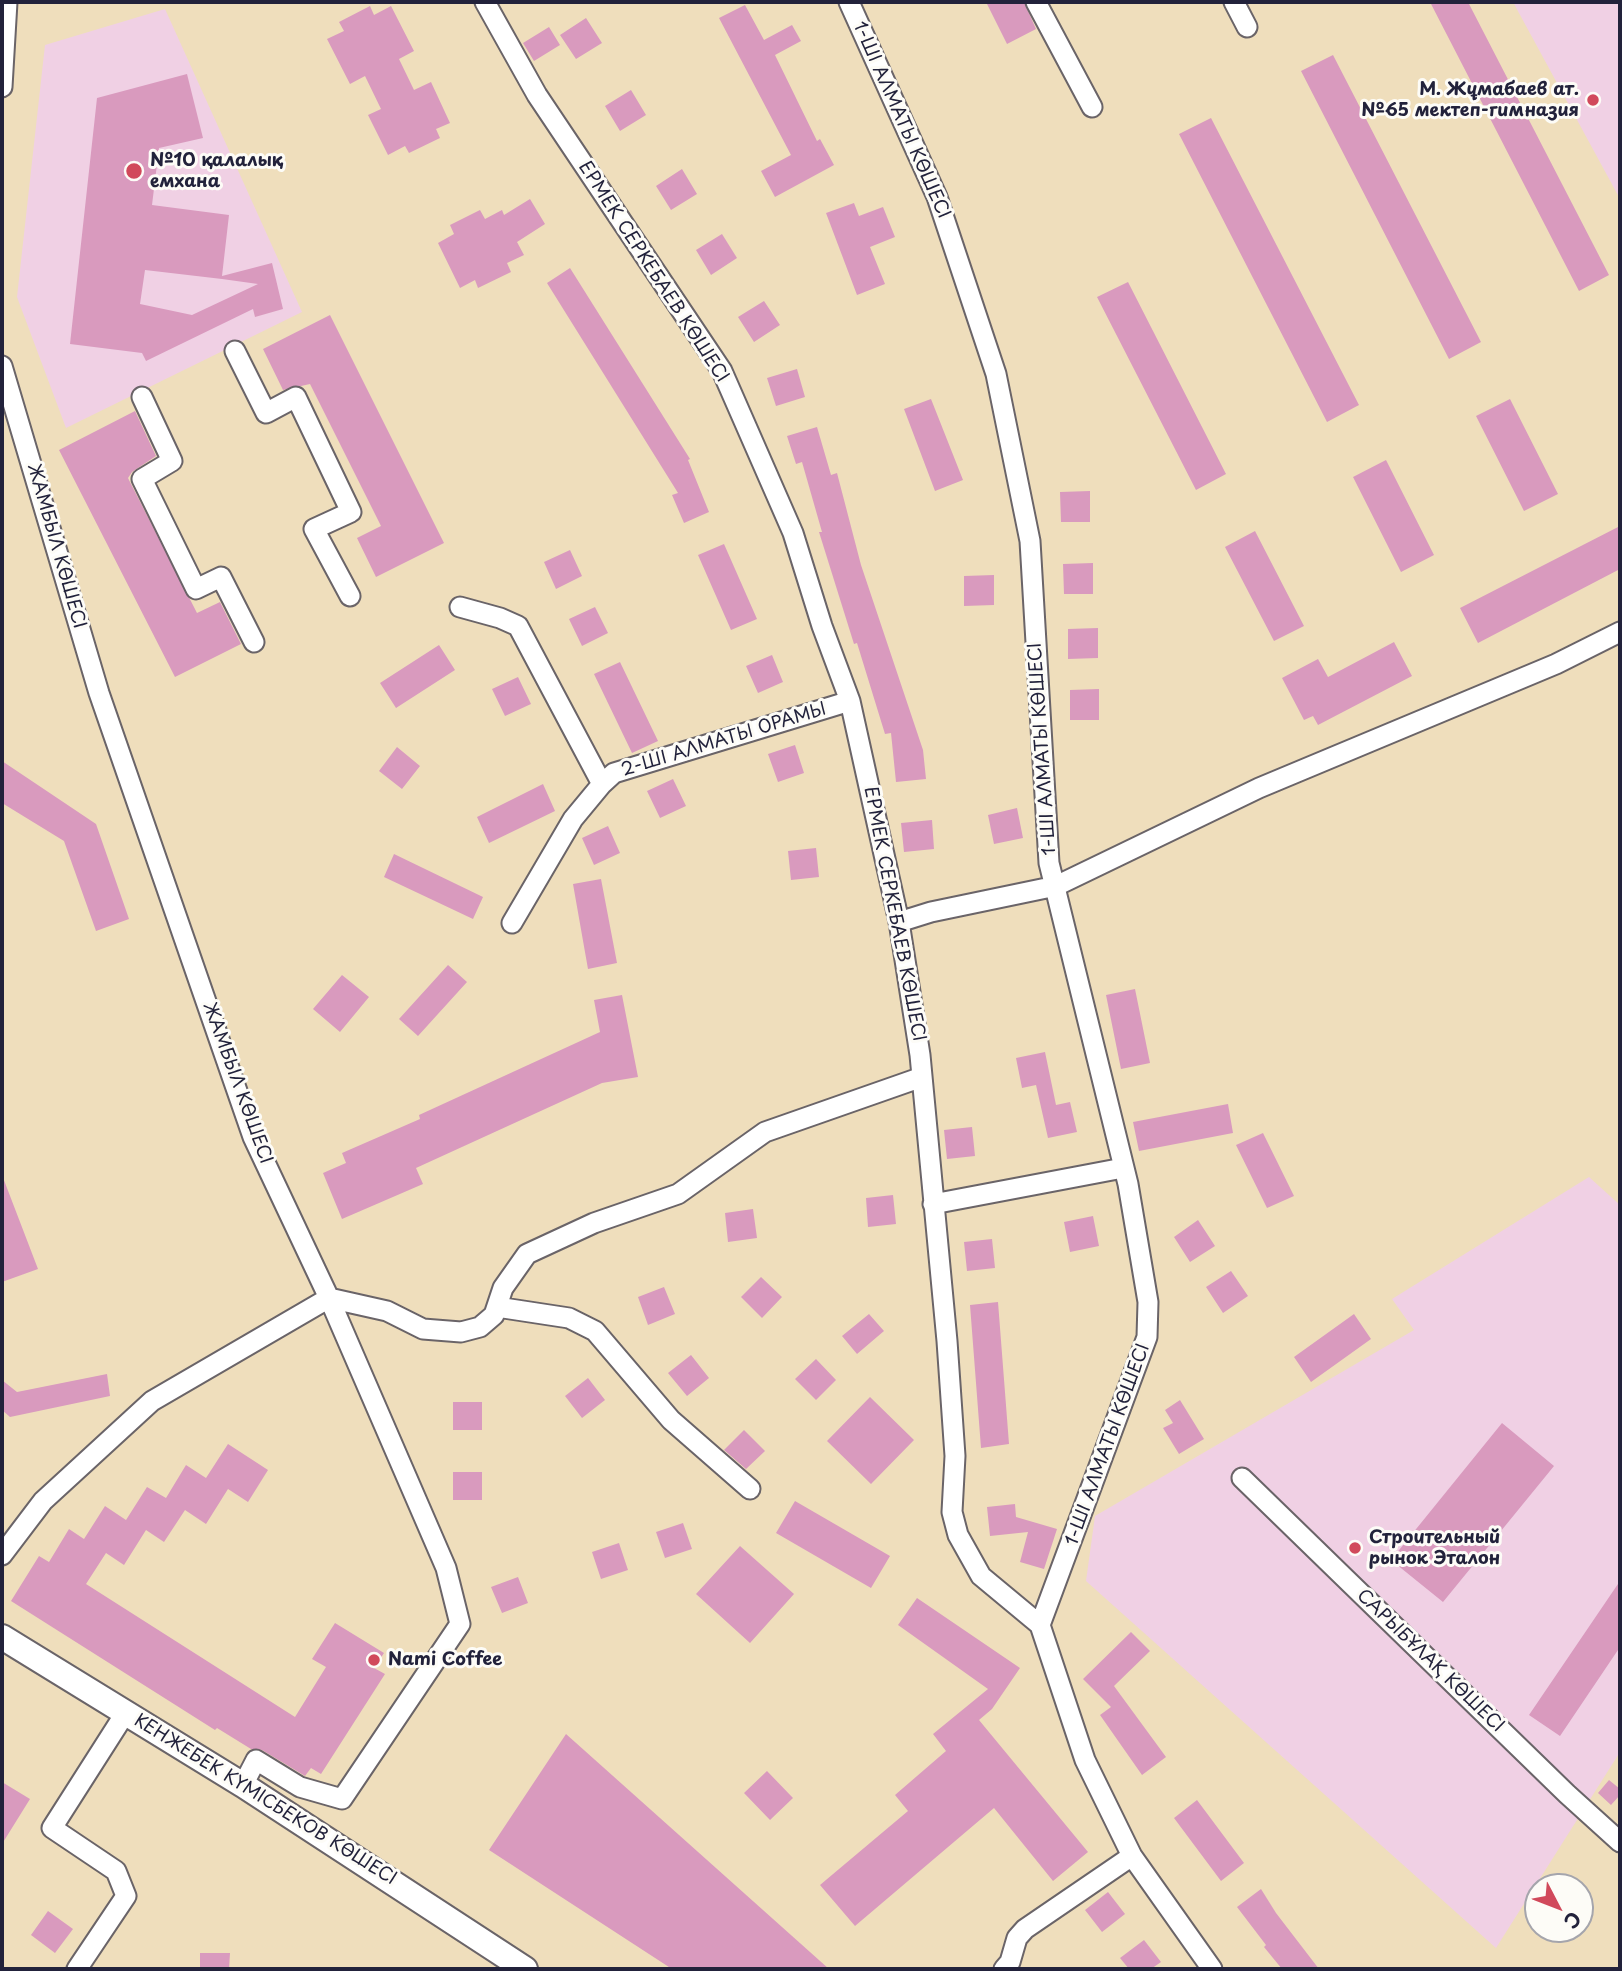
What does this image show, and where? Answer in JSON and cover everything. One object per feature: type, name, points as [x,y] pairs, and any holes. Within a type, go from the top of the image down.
[{"type":"street","points":[[2,87],[7,2]]},
{"type":"street","name":"ЕРМЕК СЕРКЕБАЕВ КӨШЕСІ","points":[[485,2],[537,95],[722,372],[793,533],[821,626],[850,701],[899,922],[922,1077],[955,1456],[952,1512],[958,1535],[981,1576],[1041,1625]]},
{"type":"street","name":"1-ШІ АЛМАТЫ КӨШЕСІ","points":[[849,2],[937,197],[996,374],[1030,541],[1049,863],[1123,1168],[1149,1302],[1147,1337],[1041,1625]]},
{"type":"street","points":[[1036,2],[1092,107]]},
{"type":"street","points":[[1234,2],[1247,27]]},
{"type":"street","points":[[235,351],[266,413],[296,397],[351,512],[314,529],[350,596]]},
{"type":"street","name":"ЖАМБЫЛ КӨШЕСІ","points":[[2,366],[99,693],[244,1112],[329,1298],[446,1568],[460,1624],[342,1799],[300,1787],[256,1760],[243,1785]]},
{"type":"street","points":[[142,397],[172,461],[142,479],[196,589],[221,577],[254,642]]},
{"type":"street","name":"2-ШІ АЛМАТЫ ОРАМЫ","points":[[460,607],[518,626],[602,784]]},
{"type":"street","points":[[899,922],[931,912],[1056,886],[1259,788],[1556,664],[1620,632]]},
{"type":"street","name":"2-ШІ АЛМАТЫ ОРАМЫ","points":[[512,923],[573,819],[614,773],[850,701]]},
{"type":"street","points":[[2,1555],[43,1502],[152,1401],[329,1298],[387,1311],[423,1329],[461,1332],[480,1326],[494,1315],[503,1288],[527,1254],[594,1223],[678,1194],[765,1132],[922,1077]]},
{"type":"street","points":[[933,1204],[1123,1168]]},
{"type":"street","points":[[497,1307],[569,1318],[596,1331],[671,1420],[750,1489]]},
{"type":"street","name":"САРЫБҰЛАҚ КӨШЕСІ","points":[[1242,1478],[1567,1794],[1620,1842]]},
{"type":"street","points":[[1041,1625],[1085,1760],[1132,1856],[1212,1969]]},
{"type":"street","name":"КЕНЖЕБЕК КҮМІСБЕКОВ КӨШЕСІ","points":[[2,1637],[243,1785],[526,1969]]},
{"type":"street","points":[[77,1969],[126,1896],[116,1871],[52,1828],[126,1712]]},
{"type":"street","points":[[1003,1969],[1010,1962],[1017,1938],[1026,1929],[1132,1856]]},
{"type":"shaded area","name":"М. Жұмабаев ат. №65 мектеп-гимназия","points":[[1513,2],[1620,2],[1620,199]]},
{"type":"shaded area","name":"№10 қалалық емхана","points":[[165,9],[302,312],[66,428],[17,297],[45,45]]},
{"type":"shaded area","name":"Строительный рынок Эталон","points":[[1589,1177],[1620,1205],[1620,1752],[1543,1873],[1524,1873],[1524,1904],[1496,1948],[1086,1581],[1095,1516],[1414,1330],[1392,1299]]},
{"type":"building","points":[[986,2],[1024,2],[1036,29],[1007,44]]},
{"type":"building","points":[[1430,2],[1468,2],[1609,275],[1579,291]]},
{"type":"building","points":[[745,5],[764,40],[792,25],[801,41],[775,55],[817,141],[820,139],[834,165],[775,197],[761,171],[791,155],[719,18]]},
{"type":"building","points":[[370,6],[374,15],[391,6],[414,51],[399,59],[414,90],[431,82],[450,123],[436,129],[440,138],[409,153],[405,146],[388,155],[368,115],[381,109],[365,76],[350,84],[327,39],[344,31],[339,22]]},
{"type":"building","points":[[586,18],[602,43],[576,59],[560,35]]},
{"type":"building","points":[[549,27],[560,45],[534,61],[523,43]]},
{"type":"building","points":[[1333,55],[1481,342],[1449,359],[1301,71]]},
{"type":"building","points":[[187,74],[203,138],[159,148],[152,205],[229,215],[222,276],[272,263],[283,309],[255,317],[253,309],[146,361],[142,353],[70,344],[97,98]],"holes":[[[145,270],[258,284],[192,315],[140,304]]]},
{"type":"building","points":[[631,90],[646,115],[620,131],[605,106]]},
{"type":"building","points":[[1211,118],[1359,405],[1327,422],[1179,134]]},
{"type":"building","points":[[682,169],[697,194],[671,210],[656,186]]},
{"type":"building","points":[[530,199],[545,224],[517,242],[524,255],[507,263],[511,272],[478,288],[475,280],[460,288],[438,243],[454,234],[450,225],[480,210],[485,219],[502,210],[504,215]]},
{"type":"building","points":[[854,203],[859,216],[883,207],[895,237],[870,247],[885,284],[857,295],[826,213]]},
{"type":"building","points":[[722,234],[737,258],[711,275],[696,250]]},
{"type":"building","points":[[570,268],[690,459],[688,460],[709,512],[684,523],[672,495],[678,493],[547,283]]},
{"type":"building","points":[[1128,282],[1226,474],[1196,490],[1097,297]]},
{"type":"building","points":[[764,301],[780,325],[754,342],[738,317]]},
{"type":"building","points":[[330,315],[444,543],[376,577],[357,538],[381,526],[310,384],[283,390],[263,349]]},
{"type":"building","points":[[797,369],[805,397],[776,406],[767,378]]},
{"type":"building","points":[[931,399],[963,480],[935,491],[904,409]]},
{"type":"building","points":[[1510,399],[1558,494],[1524,511],[1476,416]]},
{"type":"building","points":[[135,411],[156,456],[132,472],[128,478],[197,613],[220,602],[241,644],[175,677],[59,450]]},
{"type":"building","points":[[817,427],[831,475],[837,473],[861,565],[923,750],[926,779],[896,782],[891,733],[885,734],[819,532],[822,532],[802,462],[796,464],[787,436]]},
{"type":"building","points":[[1386,460],[1434,555],[1401,572],[1353,477]]},
{"type":"building","points":[[1090,491],[1090,522],[1061,522],[1060,492]]},
{"type":"building","points":[[1620,526],[1620,569],[1478,643],[1460,608]]},
{"type":"building","points":[[1255,531],[1304,626],[1274,641],[1225,547]]},
{"type":"building","points":[[724,544],[757,619],[731,630],[698,555]]},
{"type":"building","points":[[570,550],[582,576],[556,589],[544,562]]},
{"type":"building","points":[[1093,563],[1093,594],[1064,594],[1063,564]]},
{"type":"building","points":[[994,575],[994,605],[964,606],[964,576]]},
{"type":"building","points":[[595,607],[608,633],[582,646],[569,619]]},
{"type":"building","points":[[1098,628],[1098,658],[1068,659],[1068,629]]},
{"type":"building","points":[[1394,642],[1412,676],[1318,725],[1313,716],[1304,720],[1282,678],[1318,659],[1328,677]]},
{"type":"building","points":[[439,645],[455,670],[396,708],[380,683]]},
{"type":"building","points":[[772,655],[783,682],[758,693],[746,666]]},
{"type":"building","points":[[620,662],[658,741],[632,753],[594,674]]},
{"type":"building","points":[[518,677],[531,704],[505,716],[492,689]]},
{"type":"building","points":[[1099,689],[1099,720],[1070,720],[1070,690]]},
{"type":"building","points":[[795,745],[804,773],[778,782],[768,754]]},
{"type":"building","points":[[397,747],[420,766],[402,789],[379,771]]},
{"type":"building","points":[[2,761],[96,824],[129,919],[96,931],[64,841],[2,803]]},
{"type":"building","points":[[673,779],[686,806],[660,818],[647,791]]},
{"type":"building","points":[[543,784],[555,811],[489,843],[477,817]]},
{"type":"building","points":[[1017,808],[1023,838],[994,844],[988,815]]},
{"type":"building","points":[[932,820],[934,849],[904,852],[901,823]]},
{"type":"building","points":[[608,826],[620,853],[594,865],[582,838]]},
{"type":"building","points":[[816,848],[819,877],[791,880],[788,851]]},
{"type":"building","points":[[394,854],[483,897],[473,919],[384,877]]},
{"type":"building","points":[[601,879],[617,963],[588,969],[573,884]]},
{"type":"building","points":[[448,965],[467,982],[418,1036],[399,1019]]},
{"type":"building","points":[[342,975],[369,997],[340,1032],[313,1009]]},
{"type":"building","points":[[1135,989],[1150,1063],[1121,1069],[1106,995]]},
{"type":"building","points":[[622,995],[638,1077],[602,1083],[416,1168],[423,1184],[342,1219],[323,1173],[346,1163],[342,1153],[420,1119],[419,1115],[600,1032],[594,1000]]},
{"type":"building","points":[[1045,1052],[1056,1105],[1070,1102],[1077,1132],[1048,1138],[1036,1085],[1022,1088],[1016,1058]]},
{"type":"building","points":[[1228,1104],[1233,1133],[1139,1151],[1133,1122]]},
{"type":"building","points":[[972,1127],[975,1156],[947,1159],[944,1130]]},
{"type":"building","points":[[1263,1133],[1294,1196],[1267,1208],[1236,1145]]},
{"type":"building","points":[[2,1175],[38,1269],[2,1282]]},
{"type":"building","points":[[893,1195],[896,1224],[868,1227],[866,1198]]},
{"type":"building","points":[[753,1209],[757,1238],[728,1242],[725,1213]]},
{"type":"building","points":[[1093,1216],[1099,1246],[1070,1252],[1064,1222]]},
{"type":"building","points":[[1198,1220],[1215,1246],[1190,1262],[1174,1237]]},
{"type":"building","points":[[992,1239],[995,1268],[967,1271],[964,1242]]},
{"type":"building","points":[[1231,1271],[1248,1296],[1223,1313],[1206,1287]]},
{"type":"building","points":[[761,1277],[782,1297],[762,1318],[741,1297]]},
{"type":"building","points":[[664,1287],[675,1314],[648,1325],[638,1297]]},
{"type":"building","points":[[998,1302],[1009,1444],[981,1448],[970,1305]]},
{"type":"building","points":[[869,1314],[884,1331],[857,1354],[842,1336]]},
{"type":"building","points":[[1354,1314],[1371,1339],[1311,1382],[1294,1357]]},
{"type":"building","points":[[691,1355],[709,1378],[687,1396],[668,1373]]},
{"type":"building","points":[[816,1359],[836,1380],[816,1400],[795,1379]]},
{"type":"building","points":[[107,1374],[110,1396],[10,1417],[2,1410],[2,1380],[17,1392]]},
{"type":"building","points":[[588,1378],[605,1400],[582,1418],[565,1396]]},
{"type":"building","points":[[870,1397],[914,1440],[871,1484],[827,1441]]},
{"type":"building","points":[[1180,1400],[1204,1439],[1179,1454],[1163,1428],[1173,1423],[1165,1410]]},
{"type":"building","points":[[453,1402],[482,1402],[482,1430],[453,1430]]},
{"type":"building","points":[[1502,1423],[1554,1466],[1443,1602],[1391,1560]]},
{"type":"building","points":[[744,1430],[765,1451],[746,1469],[724,1450]]},
{"type":"building","points":[[228,1444],[268,1470],[248,1502],[228,1489],[206,1524],[185,1510],[164,1542],[146,1530],[124,1565],[106,1553],[86,1584],[295,1717],[326,1667],[312,1659],[335,1623],[384,1653],[374,1668],[385,1674],[321,1774],[311,1768],[305,1776],[262,1750],[251,1749],[217,1728],[215,1730],[11,1601],[39,1556],[49,1562],[69,1529],[84,1539],[105,1506],[126,1520],[147,1487],[166,1498],[186,1465],[206,1478]]},
{"type":"building","points":[[453,1472],[482,1472],[482,1500],[453,1500]]},
{"type":"building","points":[[795,1501],[890,1556],[871,1588],[776,1533]]},
{"type":"building","points":[[1015,1504],[1016,1517],[1057,1529],[1044,1569],[1020,1562],[1028,1532],[990,1536],[987,1507]]},
{"type":"building","points":[[683,1523],[692,1549],[665,1558],[656,1532]]},
{"type":"building","points":[[619,1543],[628,1570],[601,1579],[592,1552]]},
{"type":"building","points":[[740,1546],[794,1594],[750,1643],[696,1594]]},
{"type":"building","points":[[518,1577],[528,1603],[502,1613],[491,1587]]},
{"type":"building","points":[[1620,1581],[1620,1647],[1560,1736],[1529,1715]]},
{"type":"building","points":[[917,1598],[1020,1668],[992,1709],[979,1720],[1088,1852],[1053,1881],[994,1808],[855,1926],[820,1885],[908,1811],[895,1795],[946,1751],[933,1734],[988,1689],[898,1625]]},
{"type":"building","points":[[1131,1632],[1150,1651],[1114,1686],[1166,1757],[1142,1775],[1100,1715],[1111,1707],[1083,1679]]},
{"type":"building","points":[[566,1734],[829,1969],[672,1969],[489,1850]]},
{"type":"building","points":[[767,1771],[793,1798],[770,1820],[744,1793]]},
{"type":"building","points":[[1609,1780],[1620,1789],[1620,1795],[1611,1805],[1598,1793]]},
{"type":"building","points":[[2,1782],[30,1799],[2,1844]]},
{"type":"building","points":[[1197,1800],[1244,1863],[1221,1881],[1174,1818]]},
{"type":"building","points":[[1261,1889],[1319,1969],[1282,1969],[1264,1947],[1266,1945],[1237,1907]]},
{"type":"building","points":[[1108,1892],[1125,1914],[1102,1932],[1085,1910]]},
{"type":"building","points":[[48,1911],[73,1929],[55,1953],[31,1935]]},
{"type":"building","points":[[1144,1940],[1161,1962],[1151,1969],[1129,1969],[1120,1958]]},
{"type":"building","points":[[200,1953],[230,1953],[229,1969],[200,1969]]},
{"type":"place","name":"М. Жұмабаев ат. №65 мектеп-гимназия","points":[[1593,100]]},
{"type":"place","name":"№10 қалалық емхана","points":[[134,171]]},
{"type":"place","name":"Строительный рынок Эталон","points":[[1355,1548]]},
{"type":"place","name":"Nami Coffee","points":[[374,1660]]}]
